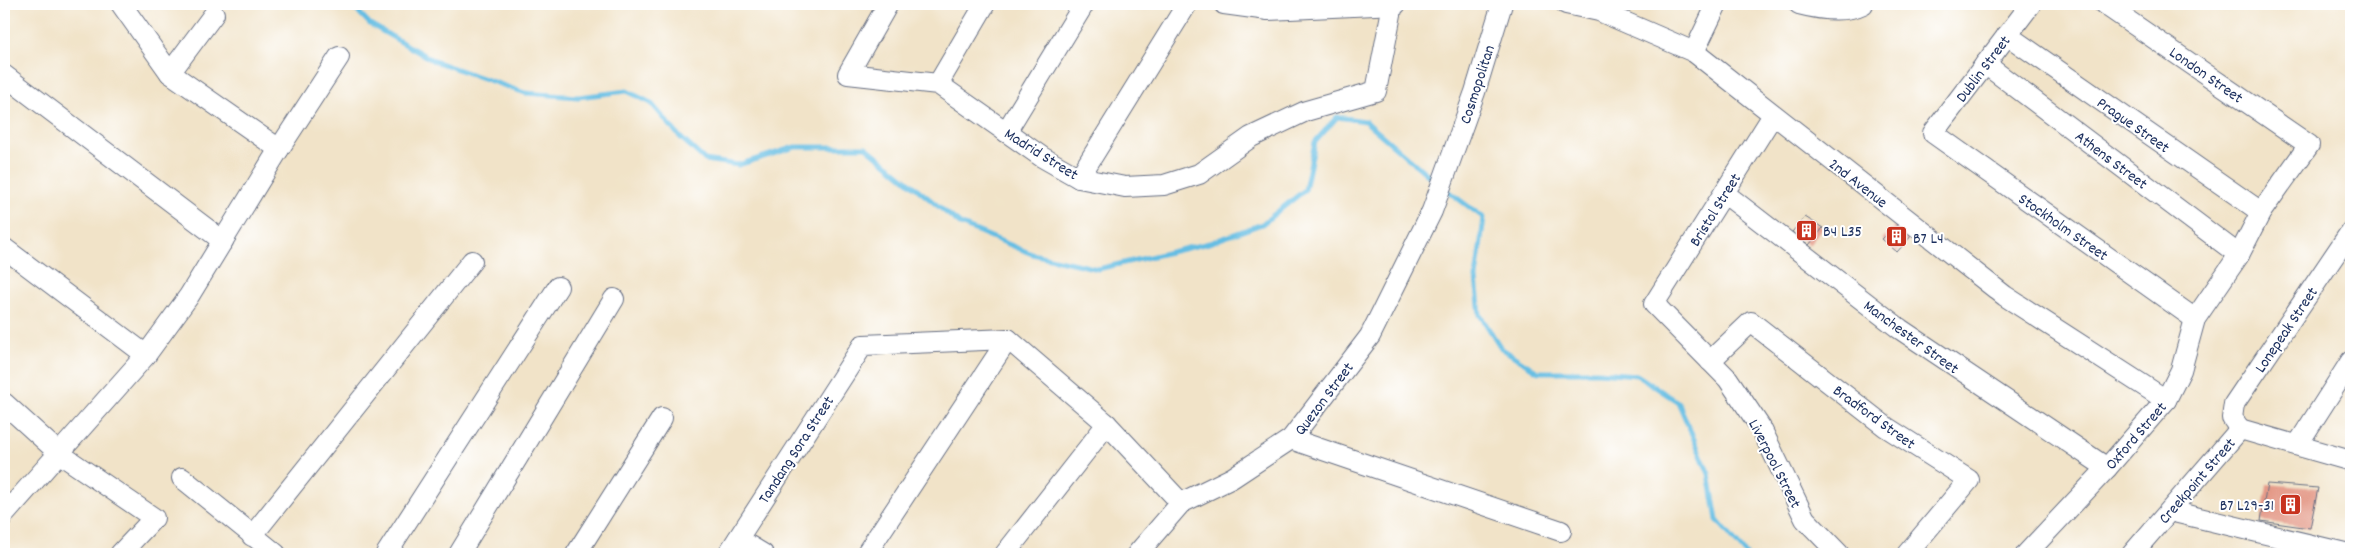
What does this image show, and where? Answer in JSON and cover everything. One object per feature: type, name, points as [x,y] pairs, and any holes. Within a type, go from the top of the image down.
[{"type":"street","points":[[121,4],[170,73],[279,149]]},
{"type":"street","name":"Madrid Street","points":[[888,4],[848,74],[938,84],[1042,157],[1079,178],[1125,187],[1164,185],[1199,174],[1251,138],[1306,111],[1376,90],[1394,4]]},
{"type":"street","points":[[938,84],[985,4]]},
{"type":"street","points":[[1006,132],[1084,4]]},
{"type":"street","points":[[1079,178],[1187,4]]},
{"type":"street","points":[[1224,4],[1268,10],[1394,4]]},
{"type":"street","name":"Cosmopolitan","points":[[1432,211],[1475,92],[1502,4]]},
{"type":"street","name":"2nd Avenue","points":[[1566,4],[1600,7],[1694,52],[2005,296],[2166,400]]},
{"type":"street","points":[[1694,52],[1717,4]]},
{"type":"street","points":[[1799,4],[1812,8],[1853,8],[1863,4]]},
{"type":"street","name":"Dublin Street","points":[[1933,132],[2031,4]]},
{"type":"street","name":"London Street","points":[[2104,4],[2309,145]]},
{"type":"street","points":[[170,73],[214,14]]},
{"type":"street","name":"Prague Street","points":[[2007,35],[2261,212]]},
{"type":"street","points":[[4,515],[146,356],[190,296],[222,241],[338,57]]},
{"type":"street","name":"Athens Street","points":[[1985,64],[2239,254]]},
{"type":"street","points":[[4,75],[222,241]]},
{"type":"street","name":"Bristol Street","points":[[1654,304],[1773,115]]},
{"type":"street","name":"Stockholm Street","points":[[1933,132],[2195,319]]},
{"type":"street","name":"Oxford Street","points":[[2026,554],[2107,468],[2166,400],[2181,370],[2195,319],[2239,254],[2261,212],[2309,145]]},
{"type":"street","name":"Manchester Street","points":[[1724,193],[1900,330],[2107,468]]},
{"type":"street","name":"Quezon Street","points":[[1137,554],[1181,503],[1232,478],[1291,439],[1370,336],[1432,211]]},
{"type":"street","name":"Lonepeak Street","points":[[2240,429],[2232,418],[2234,404],[2351,231]]},
{"type":"street","points":[[4,248],[146,356]]},
{"type":"street","points":[[252,536],[472,261]]},
{"type":"street","points":[[386,554],[558,287]]},
{"type":"street","points":[[459,554],[614,299]]},
{"type":"street","name":"Liverpool Street","points":[[1654,304],[1728,379],[1761,428],[1805,520],[1839,554]]},
{"type":"street","name":"Bradford Street","points":[[1710,361],[1751,322],[1886,427],[1969,480],[1907,554]]},
{"type":"street","points":[[866,554],[1008,339],[1107,424],[1181,503]]},
{"type":"street","name":"Tandang Sora Street","points":[[733,547],[863,345],[1008,339]]},
{"type":"street","points":[[2298,444],[2349,369]]},
{"type":"street","points":[[4,403],[60,454],[154,518],[120,554]]},
{"type":"street","points":[[576,554],[662,418]]},
{"type":"street","points":[[1005,554],[1107,424]]},
{"type":"street","points":[[2240,429],[2298,444],[2351,461]]},
{"type":"street","name":"Creekpoint Street","points":[[2132,554],[2240,429]]},
{"type":"street","points":[[1291,439],[1561,531]]},
{"type":"street","points":[[182,478],[276,554]]},
{"type":"street","points":[[2170,511],[2350,554]]},
{"type":"street","points":[[733,547],[763,554]]},
{"type":"building","name":"B4 L35","points":[[1805,217],[1823,228],[1809,245],[1792,232]]},
{"type":"building","name":"B7 L4","points":[[1898,224],[1912,235],[1897,252],[1882,239]]},
{"type":"building","name":"B7 L29-31","points":[[2267,484],[2318,488],[2310,528],[2261,521]]},
{"type":"building","points":[[2294,546],[2324,554],[2292,554]]},
{"type":"waterway","points":[[351,4],[370,24],[434,61],[525,93],[578,97],[627,91],[651,103],[680,137],[705,160],[738,165],[795,147],[866,147],[960,224],[1032,254],[1098,269],[1209,243],[1262,224],[1305,190],[1315,142],[1337,117],[1365,121],[1436,182]]},
{"type":"waterway","points":[[1445,189],[1484,218],[1476,278],[1480,315],[1501,348],[1538,372],[1598,372],[1637,375],[1678,402],[1709,474],[1717,520],[1746,554]]},
{"type":"place","name":"B4 L35","points":[[1807,230]]},
{"type":"place","name":"B7 L4","points":[[1897,237]]},
{"type":"place","name":"B7 L29-31","points":[[2290,504]]}]
